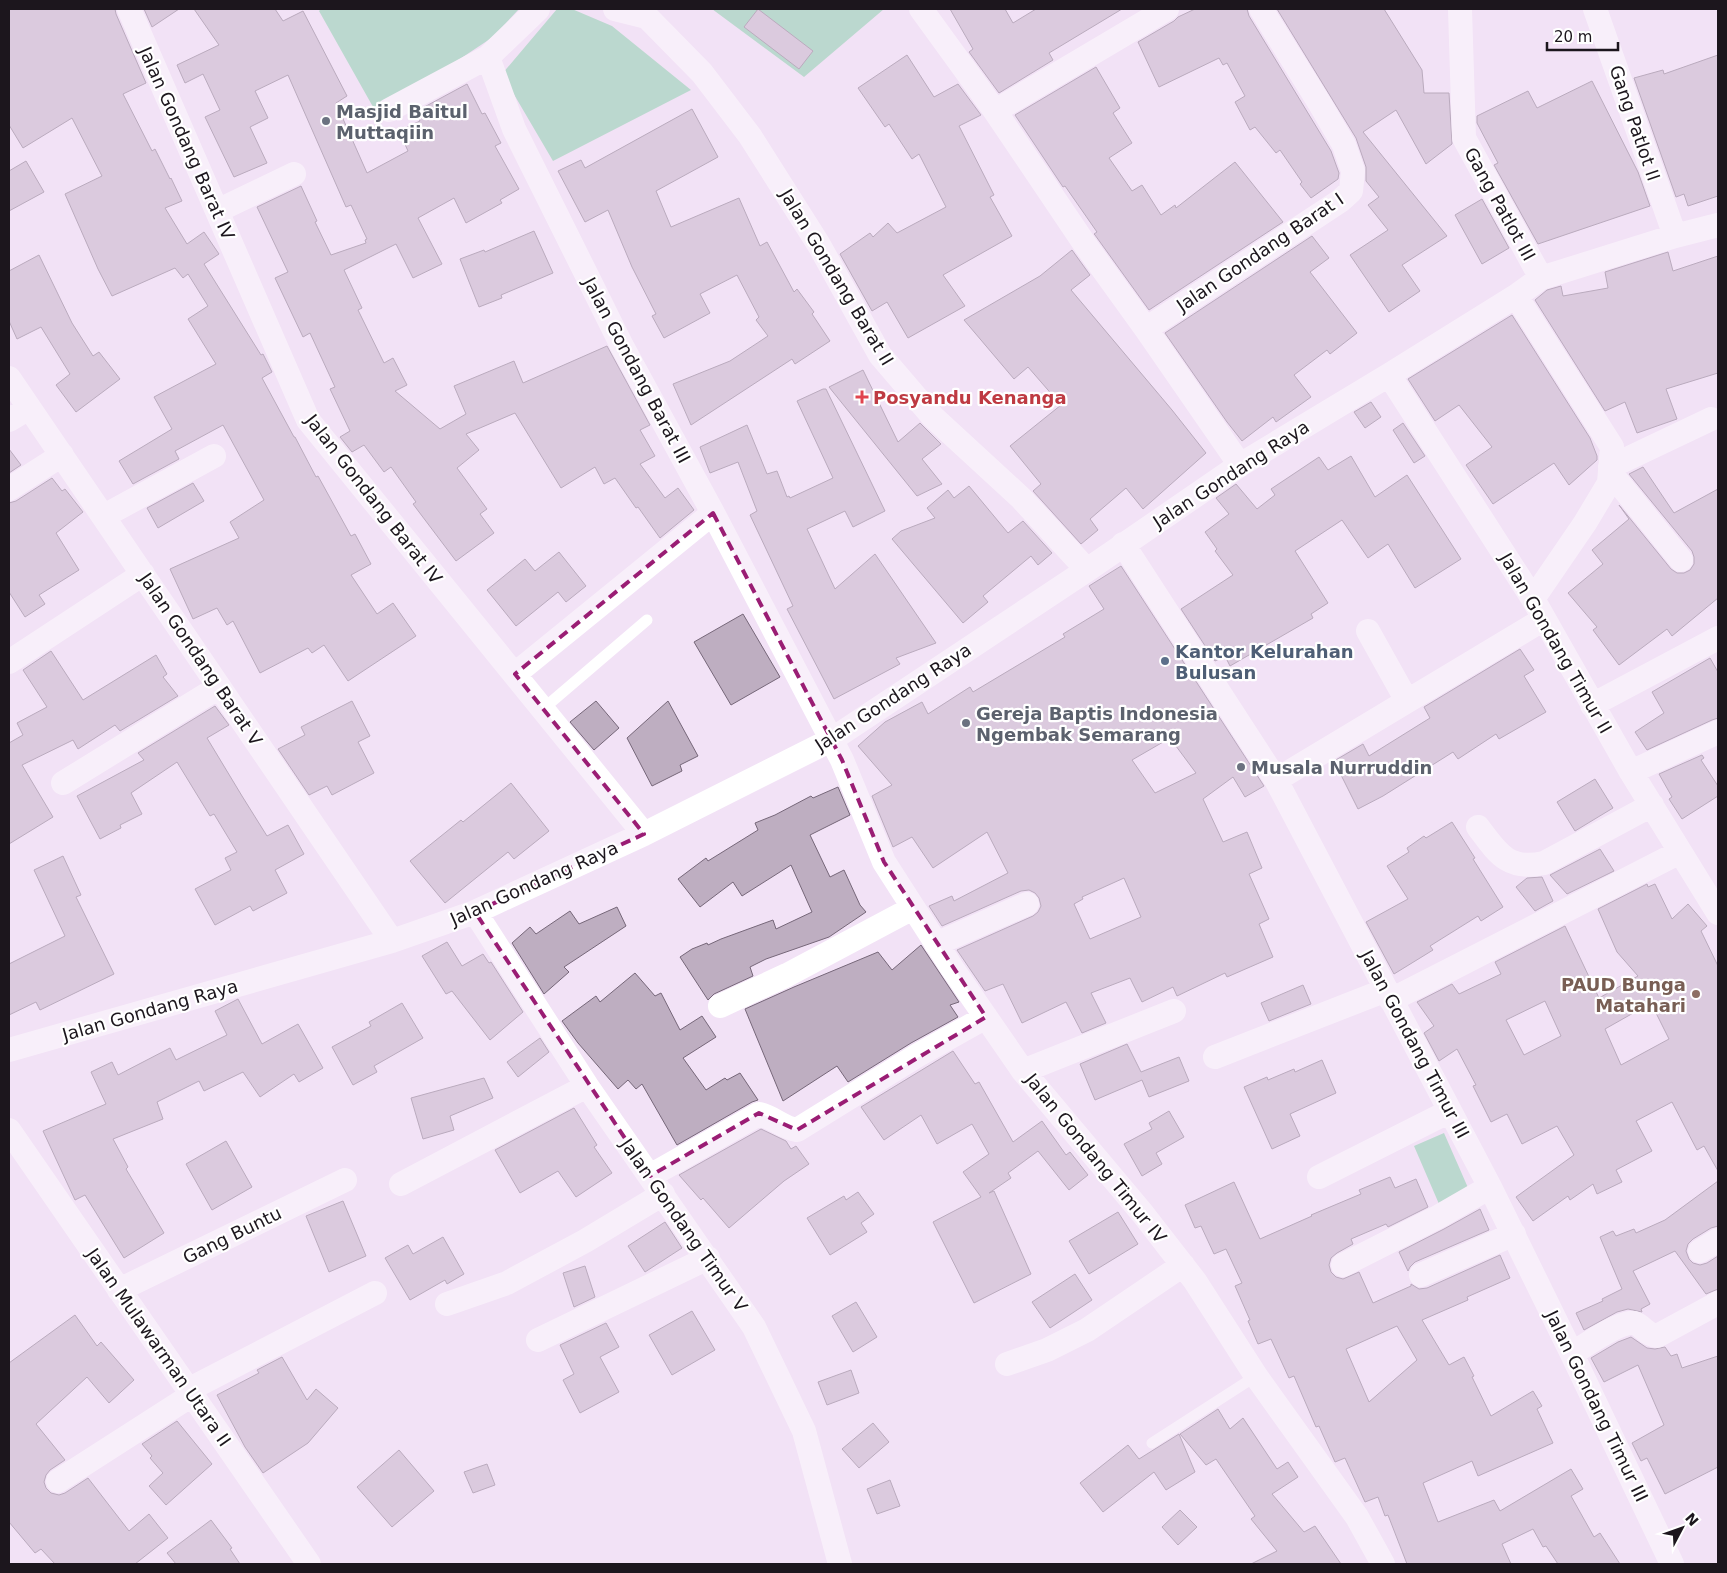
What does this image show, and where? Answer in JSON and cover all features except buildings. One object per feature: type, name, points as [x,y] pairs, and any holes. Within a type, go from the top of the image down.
[{"type":"street","name":"Jalan Gondang Barat IV","points":[[129,9],[308,420],[644,834]]},
{"type":"street","points":[[389,110],[488,57],[538,9]]},
{"type":"street","name":"Jalan Gondang Barat II","points":[[615,9],[647,17],[702,73],[750,136],[819,245],[880,356],[933,417],[1021,498],[1086,570]]},
{"type":"street","points":[[921,9],[995,111],[1084,243],[1240,465]]},
{"type":"street","points":[[995,111],[1167,9]]},
{"type":"street","name":"Jalan Gondang Barat I","points":[[1146,329],[1340,201],[1351,191],[1353,170],[1344,145],[1261,9]]},
{"type":"street","name":"Gang Patlot III","points":[[1460,9],[1464,138],[1541,278]]},
{"type":"street","name":"Gang Patlot II","points":[[1595,9],[1675,236]]},
{"type":"street","name":"Jalan Gondang Barat III","points":[[488,57],[514,129],[622,346],[713,513],[831,740]]},
{"type":"street","points":[[217,211],[294,174]]},
{"type":"street","name":"Jalan Gondang Raya","points":[[9,1050],[392,941],[475,912],[644,834],[831,740],[1240,465],[1389,375],[1516,296],[1541,278],[1675,236],[1718,225]]},
{"type":"street","points":[[1276,780],[1407,701],[1538,609],[1609,483],[1612,447],[1516,296]]},
{"type":"street","name":"Jalan Gondang Timur II","points":[[1389,375],[1538,609],[1631,772],[1718,914]]},
{"type":"street","name":"Jalan Gondang Barat V","points":[[9,378],[392,941]]},
{"type":"street","points":[[9,420],[29,408]]},
{"type":"street","points":[[1610,470],[1711,419]]},
{"type":"street","points":[[9,490],[62,455]]},
{"type":"street","points":[[104,516],[214,456]]},
{"type":"street","points":[[1610,470],[1681,560]]},
{"type":"street","points":[[515,674],[713,513]]},
{"type":"street","name":"Jalan Gondang Timur III","points":[[1123,544],[1276,780],[1514,1234],[1672,1564]]},
{"type":"street","points":[[9,662],[143,574]]},
{"type":"street","points":[[1368,631],[1407,701]]},
{"type":"street","points":[[1592,705],[1718,638]]},
{"type":"street","points":[[63,783],[219,687]]},
{"type":"street","points":[[1631,772],[1718,732]]},
{"type":"street","name":"Jalan Gondang Timur IV","points":[[831,740],[842,760],[884,862],[936,944],[1023,1071],[1143,1214],[1195,1281],[1256,1376],[1357,1517],[1383,1564]]},
{"type":"street","points":[[1478,827],[1499,854],[1517,864],[1532,866],[1544,863],[1652,805]]},
{"type":"street","points":[[1215,1057],[1389,995],[1680,852]]},
{"type":"street","points":[[936,944],[1027,904]]},
{"type":"street","points":[[720,1006],[787,975],[913,908]]},
{"type":"street","name":"Jalan Gondang Timur V","points":[[475,912],[587,1086],[754,1326],[804,1431],[840,1564]]},
{"type":"street","points":[[1023,1071],[1174,1011]]},
{"type":"street","points":[[447,1304],[507,1283],[586,1242],[657,1185],[758,1114],[772,1118],[789,1128],[797,1130],[918,1055],[986,1017]]},
{"type":"street","points":[[401,1184],[587,1086]]},
{"type":"street","points":[[1319,1176],[1450,1111]]},
{"type":"street","name":"Jalan Mulawarman Utara II","points":[[9,1130],[309,1564]]},
{"type":"street","name":"Gang Buntu","points":[[119,1290],[345,1180]]},
{"type":"street","points":[[1343,1265],[1438,1217],[1490,1187]]},
{"type":"street","points":[[1421,1275],[1514,1234]]},
{"type":"street","points":[[538,1340],[708,1258]]},
{"type":"street","points":[[1007,1364],[1047,1350],[1087,1330],[1183,1265]]},
{"type":"street","points":[[58,1482],[190,1392],[375,1293]]},
{"type":"street","points":[[1572,1354],[1624,1323],[1634,1323],[1649,1335],[1657,1336],[1718,1303]]},
{"type":"lane","points":[[543,709],[647,620]]},
{"type":"lane","points":[[1152,1443],[1256,1376]]},
{"type":"highlighted area","points":[[713,513],[842,760],[884,862],[986,1017],[797,1130],[759,1113],[650,1176],[475,912],[644,834],[515,674]]},
{"type":"green space","points":[[321,9],[519,9],[493,37],[377,114],[319,11]]},
{"type":"green space","points":[[557,9],[572,9],[612,26],[691,90],[553,161],[502,74]]},
{"type":"green space","points":[[712,9],[884,9],[804,77]]},
{"type":"green space","points":[[1444,1133],[1469,1190],[1439,1204],[1414,1146]]},
{"type":"place","name":"Masjid Baitul Muttaqiin","points":[[326,121]]},
{"type":"place","name":"Posyandu Kenanga","points":[[862,397]]},
{"type":"place","name":"Kantor Kelurahan Bulusan","points":[[1165,661]]},
{"type":"place","name":"Gereja Baptis Indonesia Ngembak Semarang","points":[[966,723]]},
{"type":"place","name":"Musala Nurruddin","points":[[1241,767]]},
{"type":"place","name":"PAUD Bunga Matahari","points":[[1696,994]]}]
